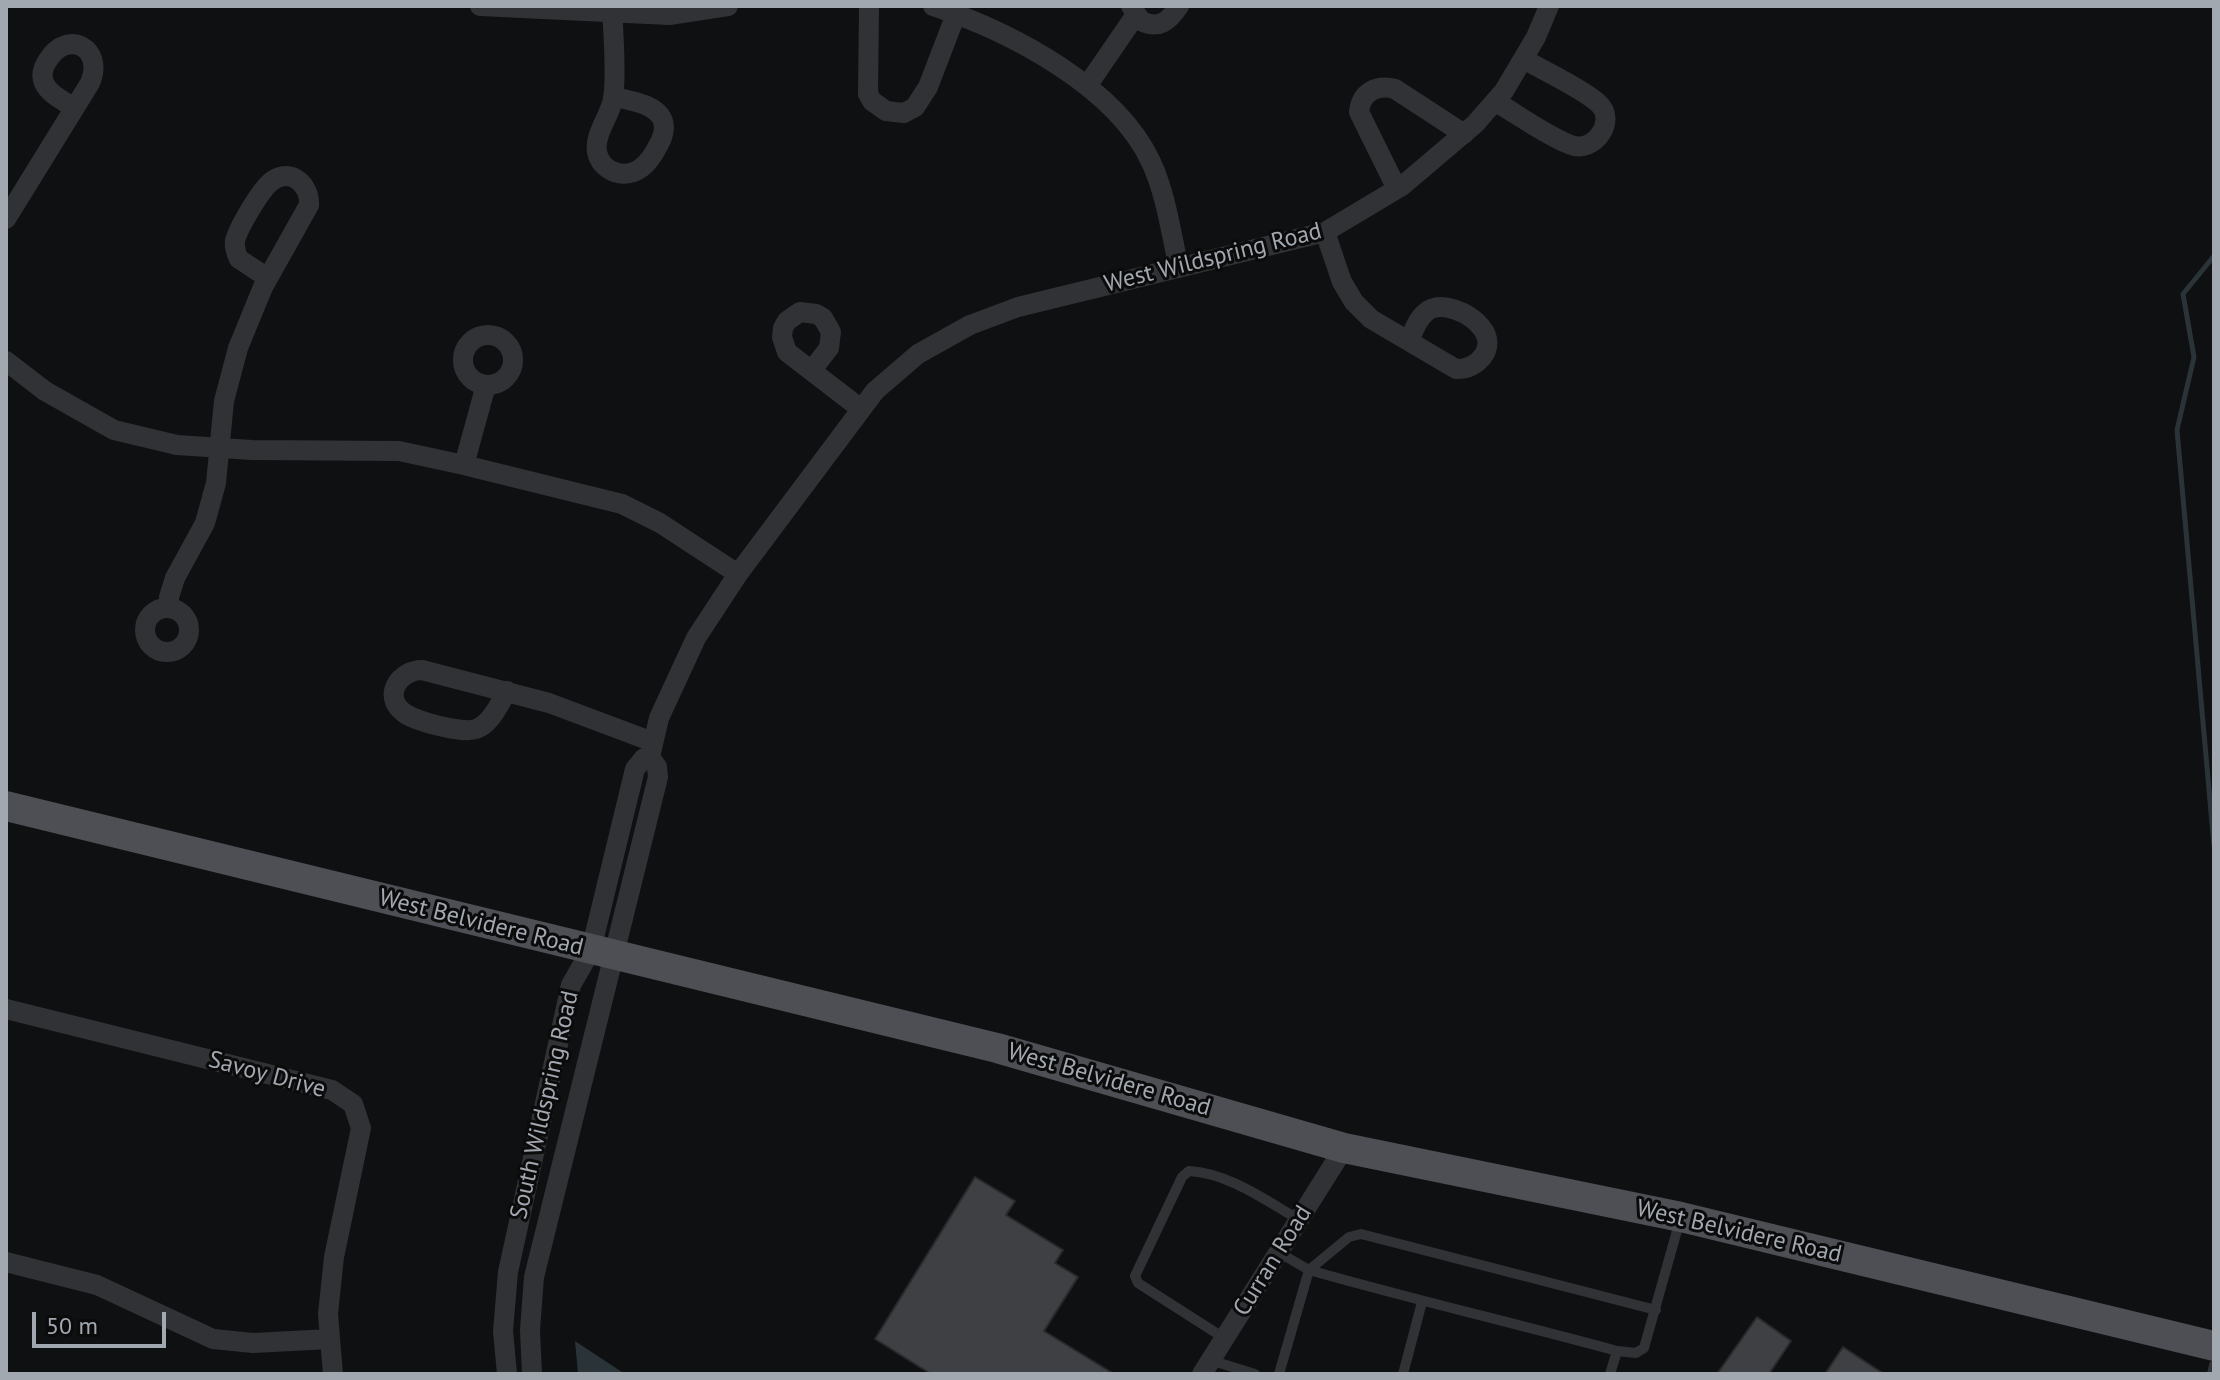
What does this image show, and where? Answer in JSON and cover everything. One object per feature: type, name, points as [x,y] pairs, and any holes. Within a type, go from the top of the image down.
[{"type":"main road","name":"West Belvidere Road","points":[[6,806],[997,1048],[1344,1148],[1681,1217],[2214,1346]]},
{"type":"street","points":[[480,6],[612,9],[669,15],[728,6]]},
{"type":"street","points":[[869,6],[868,94],[882,109],[896,113],[910,111],[922,99],[956,14]]},
{"type":"street","points":[[933,6],[975,20],[1024,45],[1087,86],[1114,109],[1133,130],[1151,160],[1160,185],[1179,268]]},
{"type":"street","points":[[1087,86],[1133,11],[1148,24],[1156,25],[1171,19],[1179,6]]},
{"type":"street","name":"West Wildspring Road","points":[[861,409],[875,391],[918,354],[970,325],[1018,307],[1325,232],[1397,189],[1464,134],[1496,102],[1524,59],[1549,6]]},
{"type":"street","points":[[612,9],[613,97]]},
{"type":"street","points":[[1496,102],[1572,145],[1591,143],[1603,132],[1606,117],[1599,103],[1524,59]]},
{"type":"street","points":[[1397,189],[1359,112],[1362,99],[1368,93],[1382,88],[1395,89],[1464,134]]},
{"type":"street","points":[[6,219],[74,108]]},
{"type":"street","points":[[169,608],[175,578],[205,523],[216,483],[224,401],[238,348],[268,278],[309,205],[307,190],[297,179],[289,177],[281,177],[268,185],[240,229],[235,244],[235,252],[244,265],[268,278]]},
{"type":"street","points":[[1325,232],[1342,282],[1354,302],[1371,319],[1409,341]]},
{"type":"street","points":[[6,361],[45,391],[114,430],[177,445],[399,451],[464,465],[622,504],[660,523],[738,574]]},
{"type":"street","points":[[812,370],[861,409]]},
{"type":"street","points":[[464,465],[486,385]]},
{"type":"street","name":"South Wildspring Road","points":[[532,1374],[532,1295],[603,953],[635,769],[651,750],[659,718],[696,638],[738,574],[861,409]]},
{"type":"street","points":[[507,691],[485,724],[475,730],[463,731],[410,717],[395,702],[394,693],[402,675],[412,670],[422,670],[507,691],[582,714],[651,750]]},
{"type":"street","name":"South Wildspring Road","points":[[507,1374],[504,1308],[514,1238],[571,985],[603,953]]},
{"type":"street","name":"Savoy Drive","points":[[6,1009],[332,1090],[353,1104],[361,1128],[334,1257],[328,1314],[333,1374]]},
{"type":"street","name":"Curran Road","points":[[1206,1367],[1344,1148]]},
{"type":"street","points":[[514,1238],[541,1244]]},
{"type":"street","points":[[6,1262],[97,1285],[213,1339],[253,1343],[330,1339]]},
{"type":"lane","points":[[1224,1338],[1138,1283],[1135,1276],[1182,1177],[1189,1171],[1199,1171],[1233,1183],[1298,1219]]},
{"type":"lane","points":[[1278,1252],[1309,1270],[1422,1302],[1524,1325],[1617,1351],[1636,1353],[1644,1348],[1681,1217]]},
{"type":"lane","points":[[1279,1374],[1309,1270],[1349,1237],[1361,1234],[1656,1310]]},
{"type":"lane","points":[[1403,1374],[1422,1302]]},
{"type":"lane","points":[[1610,1374],[1617,1351]]},
{"type":"lane","points":[[2212,1374],[2214,1365]]},
{"type":"lane","points":[[1206,1367],[1255,1374]]},
{"type":"shaded area","points":[[575,1341],[625,1374],[578,1374]]},
{"type":"building","points":[[975,1177],[1015,1201],[1006,1215],[1063,1250],[1055,1263],[1078,1277],[1044,1331],[1114,1374],[931,1374],[875,1339]]},
{"type":"building","points":[[1757,1317],[1791,1341],[1769,1374],[1717,1374]]},
{"type":"building","points":[[1843,1347],[1884,1374],[1825,1374]]},
{"type":"waterway","points":[[2214,256],[2183,294],[2194,357],[2177,430],[2214,846]]}]
